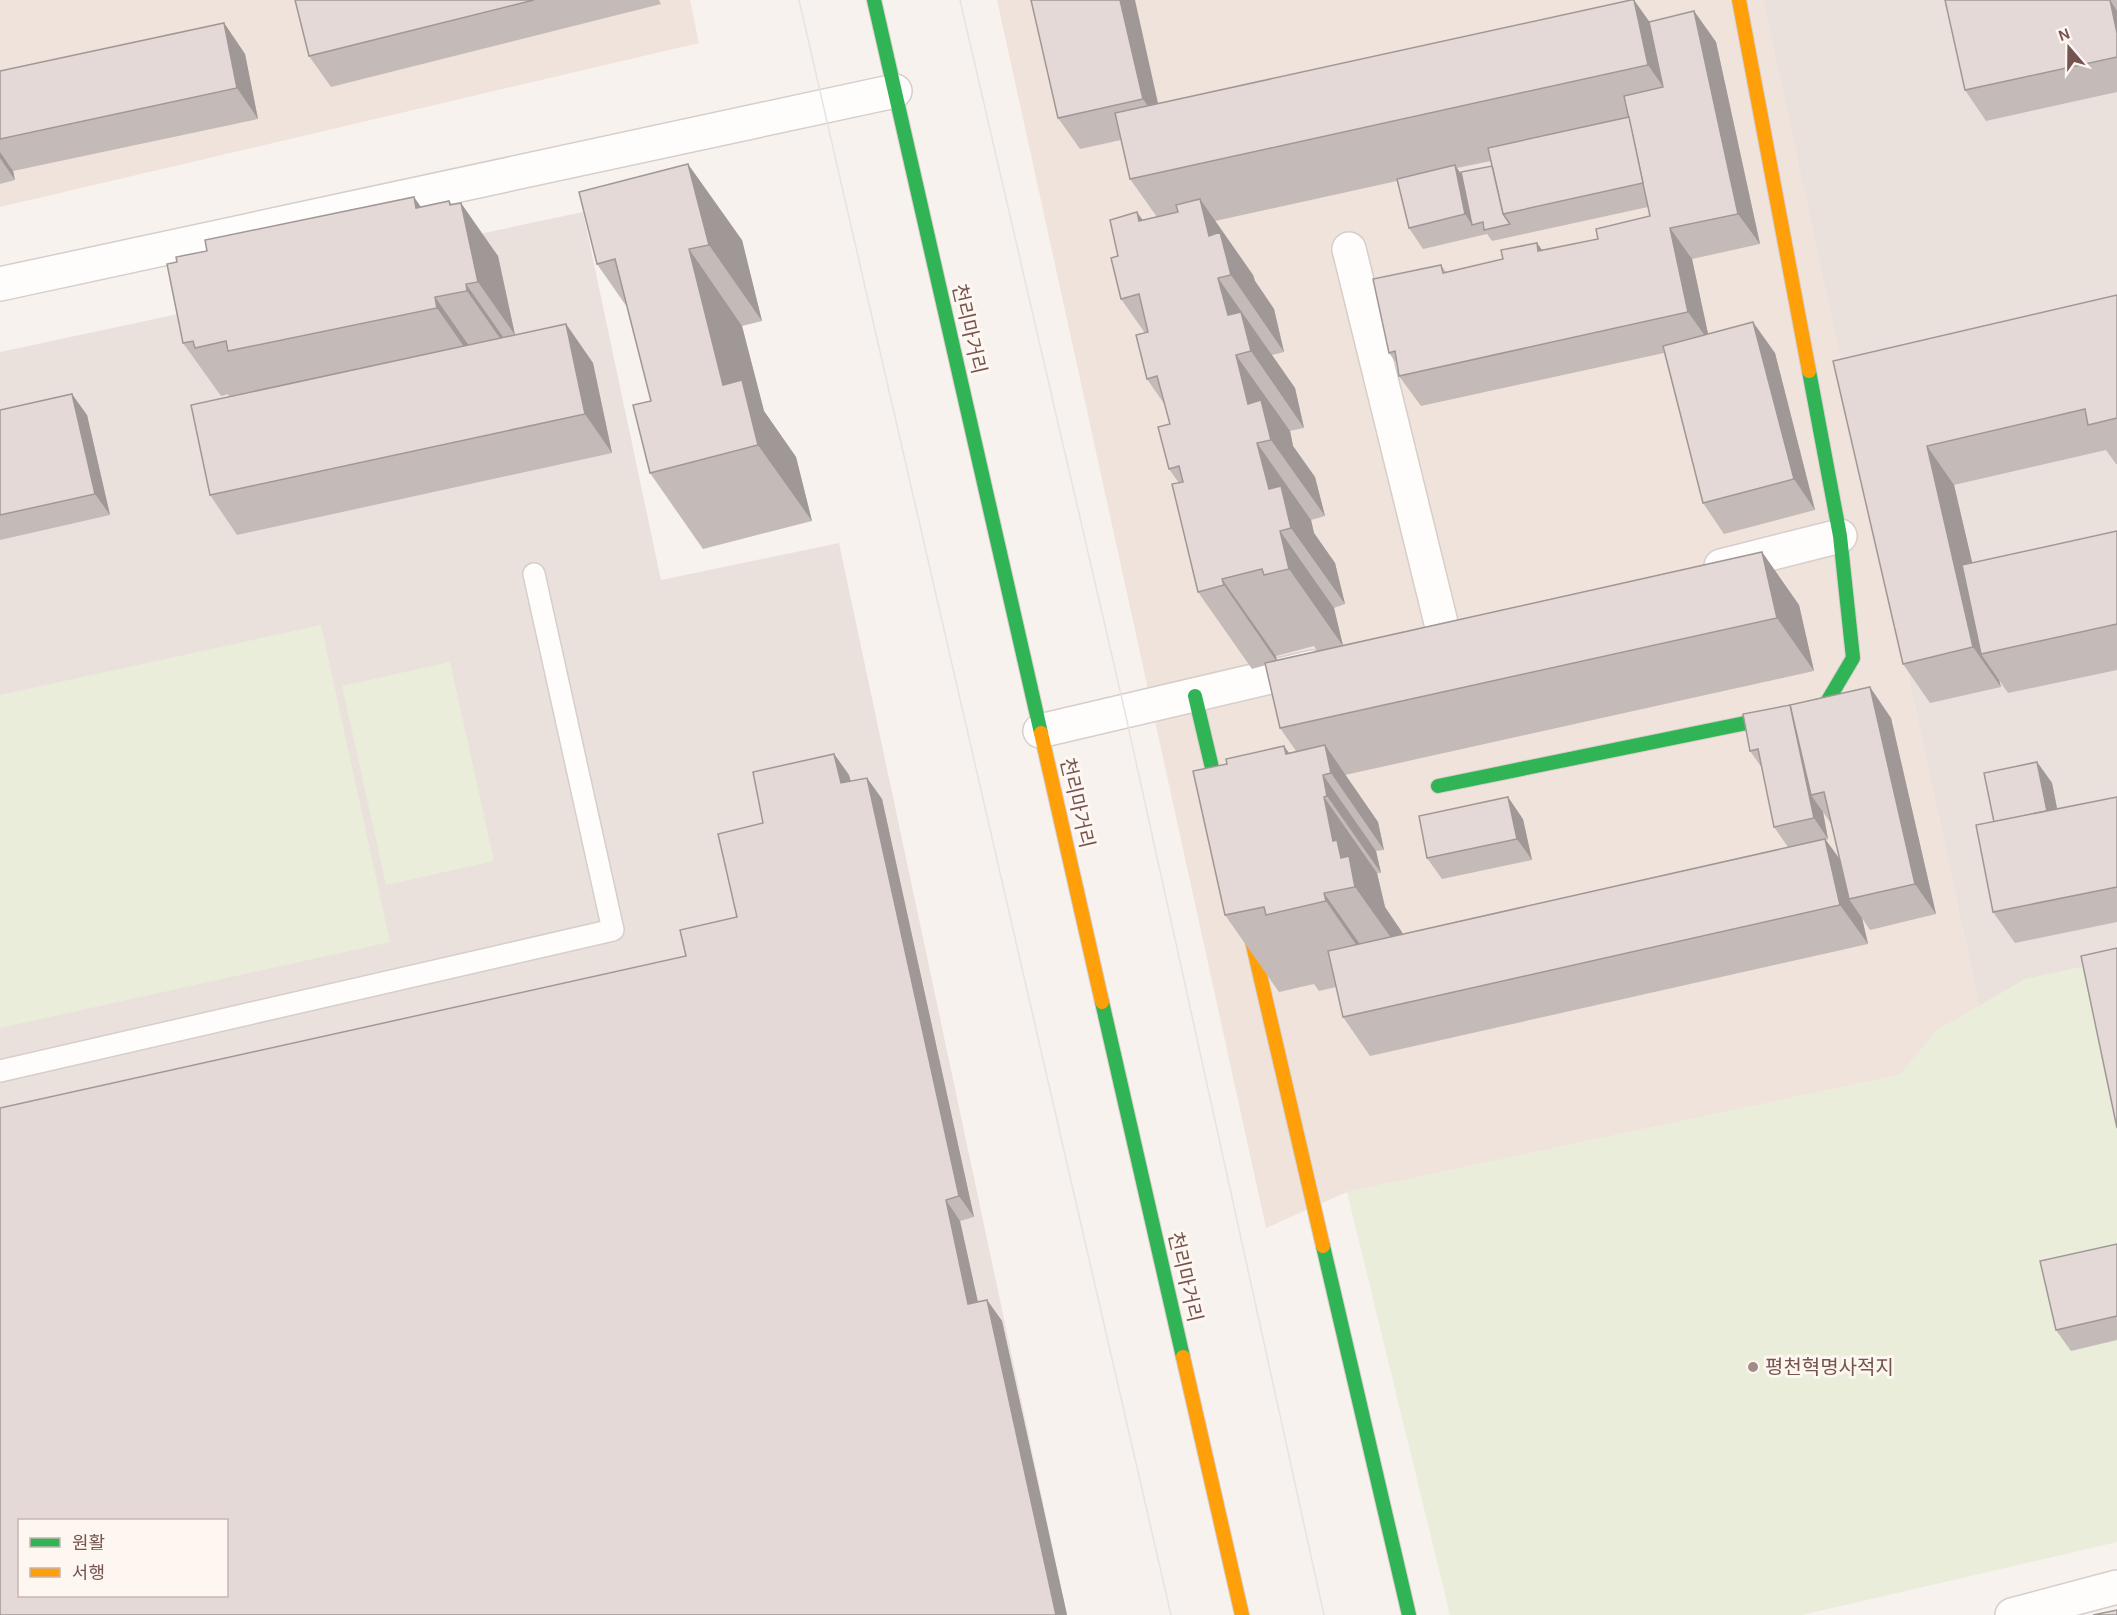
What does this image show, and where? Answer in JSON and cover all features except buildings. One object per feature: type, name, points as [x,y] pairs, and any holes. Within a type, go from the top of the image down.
[{"type":"main road","name":"천리마거리","points":[[874,0],[1242,1615]]},
{"type":"main road","points":[[1438,786],[1824,707],[1853,658],[1840,536],[1739,0]]},
{"type":"main road","points":[[1195,696],[1225,824]]},
{"type":"main road","points":[[1244,905],[1409,1615]]},
{"type":"street","points":[[0,284],[895,91]]},
{"type":"street","points":[[1349,249],[1444,635]]},
{"type":"street","points":[[1693,573],[1840,536]]},
{"type":"street","points":[[1410,643],[1478,626]]},
{"type":"street","points":[[1040,731],[1342,660]]},
{"type":"street","points":[[2012,1615],[2117,1587]]},
{"type":"lane","points":[[0,1071],[613,930],[534,574]]},
{"type":"shaded area","points":[[0,0],[690,0],[699,43],[0,207]]},
{"type":"shaded area","points":[[997,0],[1763,0],[1990,1056],[1347,1192],[1266,1228]]},
{"type":"shaded area","points":[[1763,0],[2117,0],[2117,982],[1990,1056]]},
{"type":"shaded area","points":[[583,212],[661,580],[839,543],[1067,1615],[0,1615],[0,352],[192,311],[205,292]]},
{"type":"green space","points":[[321,625],[390,942],[0,1028],[0,695]]},
{"type":"green space","points":[[450,662],[494,861],[386,885],[342,686]]},
{"type":"green space","name":"평천혁명사적지","points":[[2117,959],[2117,1542],[1802,1615],[1450,1615],[1347,1192],[1899,1075],[1937,1030],[2025,979]]},
{"type":"tram line","points":[[799,0],[1171,1615]]},
{"type":"tram line","points":[[960,0],[1125,712],[1324,1615]]},
{"type":"traffic: fast","points":[[874,0],[1041,733]]},
{"type":"traffic: fast","points":[[1438,786],[1824,707],[1853,658],[1840,536],[1809,371]]},
{"type":"traffic: fast","points":[[1195,696],[1222,810]]},
{"type":"traffic: fast","points":[[1102,1002],[1183,1357]]},
{"type":"traffic: fast","points":[[1323,1246],[1409,1615]]},
{"type":"traffic: slow","points":[[1739,0],[1809,371]]},
{"type":"traffic: slow","points":[[1041,733],[1102,1002]]},
{"type":"traffic: slow","points":[[1246,915],[1323,1246]]},
{"type":"traffic: slow","points":[[1183,1357],[1242,1615]]},
{"type":"place","name":"평천혁명사적지","points":[[1753,1367]]}]
